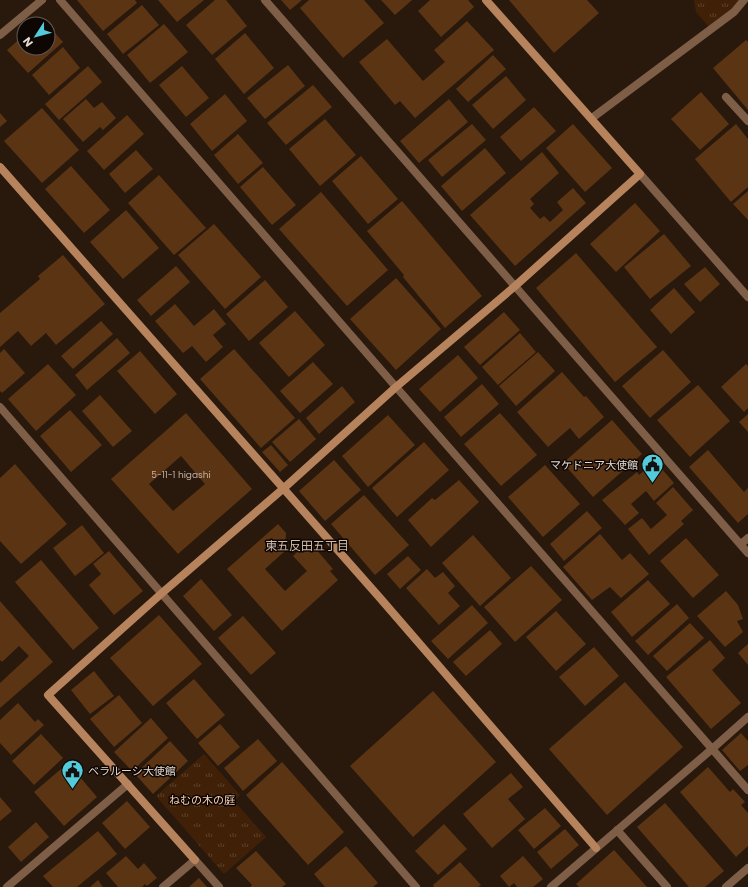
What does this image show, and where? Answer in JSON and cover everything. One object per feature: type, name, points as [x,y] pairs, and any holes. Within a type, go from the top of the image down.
[{"type":"street","points":[[0,35],[42,0]]},
{"type":"street","points":[[60,0],[748,790]]},
{"type":"street","points":[[265,0],[514,287],[748,553]]},
{"type":"street","points":[[486,0],[592,118],[748,297]]},
{"type":"street","points":[[592,118],[734,12],[744,0]]},
{"type":"street","points":[[726,97],[748,121]]},
{"type":"street","points":[[0,167],[284,488],[596,848]]},
{"type":"street","points":[[219,887],[48,695],[162,593],[284,488],[396,387],[514,287],[640,174]]},
{"type":"street","points":[[0,407],[416,887]]},
{"type":"street","points":[[741,544],[748,538]]},
{"type":"street","points":[[551,887],[748,717]]},
{"type":"street","points":[[8,887],[128,784]]},
{"type":"street","points":[[617,830],[667,887]]},
{"type":"street","points":[[163,887],[195,860]]},
{"type":"street","points":[[726,887],[748,868]]},
{"type":"green space","points":[[694,0],[739,0],[732,10],[709,27],[696,12]]},
{"type":"green space","name":"ねむの木の庭","points":[[204,754],[240,795],[234,801],[266,837],[224,874],[156,796]]},
{"type":"building","points":[[77,0],[135,0],[137,3],[103,31]]},
{"type":"building","points":[[158,0],[204,0],[177,22]]},
{"type":"building","points":[[215,0],[226,0],[247,26],[212,55],[186,25]]},
{"type":"building","points":[[281,0],[302,0],[290,10]]},
{"type":"building","points":[[309,0],[364,0],[384,23],[343,58],[300,8]]},
{"type":"building","points":[[381,0],[412,0],[395,15]]},
{"type":"building","points":[[430,0],[468,0],[474,7],[441,37],[418,11]]},
{"type":"building","points":[[509,0],[587,0],[599,13],[554,53]]},
{"type":"building","points":[[142,5],[159,25],[123,54],[107,34]]},
{"type":"building","points":[[467,21],[494,50],[415,118],[400,101],[395,105],[359,62],[387,39],[423,81],[445,62],[434,50]]},
{"type":"building","points":[[164,24],[188,52],[150,83],[127,55]]},
{"type":"building","points":[[245,33],[274,68],[244,94],[215,59]]},
{"type":"building","points":[[56,34],[63,42],[56,48]]},
{"type":"building","points":[[746,40],[748,42],[748,110],[713,68]]},
{"type":"building","points":[[16,42],[16,56],[47,56],[28,73],[7,50]]},
{"type":"building","points":[[63,47],[80,68],[49,95],[32,75],[53,56],[56,56],[56,53]]},
{"type":"building","points":[[493,55],[506,69],[468,102],[456,89]]},
{"type":"building","points":[[288,65],[305,86],[265,119],[247,98]]},
{"type":"building","points":[[88,66],[102,82],[59,120],[45,104]]},
{"type":"building","points":[[182,66],[209,98],[186,117],[159,85]]},
{"type":"building","points":[[506,76],[526,100],[493,129],[472,105]]},
{"type":"building","points":[[313,85],[332,107],[286,145],[267,123]]},
{"type":"building","points":[[701,92],[729,124],[700,150],[671,119]]},
{"type":"building","points":[[225,94],[247,121],[212,151],[190,124]]},
{"type":"building","points":[[86,99],[94,108],[102,102],[116,118],[103,130],[100,127],[83,142],[63,119]]},
{"type":"building","points":[[449,99],[468,122],[419,163],[400,141]]},
{"type":"building","points":[[534,107],[556,131],[521,161],[500,137]]},
{"type":"building","points":[[42,108],[79,150],[42,183],[4,141]]},
{"type":"building","points":[[0,113],[7,121],[0,127]]},
{"type":"building","points":[[127,115],[144,134],[104,170],[87,151]]},
{"type":"building","points":[[325,119],[356,155],[320,186],[289,149]]},
{"type":"building","points":[[472,124],[486,140],[442,177],[428,160]]},
{"type":"building","points":[[573,124],[612,168],[585,192],[546,148]]},
{"type":"building","points":[[736,124],[748,139],[748,187],[731,202],[695,159]]},
{"type":"building","points":[[238,134],[263,163],[238,184],[214,155]]},
{"type":"building","points":[[485,148],[506,173],[462,211],[441,186]]},
{"type":"building","points":[[136,150],[153,169],[125,193],[109,174]]},
{"type":"building","points":[[542,152],[559,173],[530,199],[534,204],[530,208],[540,219],[544,216],[550,222],[563,210],[557,202],[573,188],[586,203],[515,266],[470,215]]},
{"type":"building","points":[[361,156],[398,199],[368,224],[332,181]]},
{"type":"building","points":[[71,166],[110,210],[84,233],[45,189]]},
{"type":"building","points":[[263,167],[296,205],[272,225],[240,187]]},
{"type":"building","points":[[159,175],[206,228],[174,255],[128,203]]},
{"type":"building","points":[[748,191],[748,220],[733,204]]},
{"type":"building","points":[[321,192],[388,270],[347,306],[279,229]]},
{"type":"building","points":[[402,201],[482,296],[445,328],[403,277],[404,275],[367,231]]},
{"type":"building","points":[[635,203],[660,231],[616,272],[590,244]]},
{"type":"building","points":[[126,210],[159,248],[123,279],[90,242]]},
{"type":"building","points":[[214,224],[261,277],[225,309],[178,255]]},
{"type":"building","points":[[664,234],[691,266],[650,299],[624,267]]},
{"type":"building","points":[[576,253],[657,347],[615,382],[536,288]]},
{"type":"building","points":[[63,255],[105,304],[56,345],[46,333],[31,346],[18,331],[0,347],[0,313],[40,279],[38,276]]},
{"type":"building","points":[[176,266],[190,282],[151,316],[137,300]]},
{"type":"building","points":[[705,267],[720,284],[700,302],[684,284]]},
{"type":"building","points":[[396,278],[441,329],[396,370],[350,319]]},
{"type":"building","points":[[265,280],[288,307],[249,341],[226,314]]},
{"type":"building","points":[[674,288],[695,312],[671,334],[650,310]]},
{"type":"building","points":[[175,304],[194,326],[214,309],[226,324],[213,335],[223,347],[206,362],[192,346],[183,353],[155,321]]},
{"type":"building","points":[[295,311],[325,345],[289,377],[259,343]]},
{"type":"building","points":[[504,312],[520,330],[480,365],[464,347]]},
{"type":"building","points":[[101,321],[113,334],[73,369],[61,356]]},
{"type":"building","points":[[520,333],[536,352],[498,385],[482,367]]},
{"type":"building","points":[[117,338],[130,353],[87,390],[75,375]]},
{"type":"building","points":[[4,349],[25,373],[2,393],[0,391],[0,353]]},
{"type":"building","points":[[234,349],[295,418],[261,448],[200,379]]},
{"type":"building","points":[[663,350],[691,382],[650,418],[622,386]]},
{"type":"building","points":[[140,351],[177,394],[155,414],[117,371]]},
{"type":"building","points":[[538,352],[555,371],[516,406],[499,386]]},
{"type":"building","points":[[458,355],[478,378],[440,412],[419,389]]},
{"type":"building","points":[[313,362],[333,384],[300,413],[280,391]]},
{"type":"building","points":[[48,364],[76,395],[36,431],[8,399]]},
{"type":"building","points":[[746,364],[748,366],[748,408],[744,412],[721,387]]},
{"type":"building","points":[[562,372],[604,417],[579,439],[570,428],[548,447],[517,412]]},
{"type":"building","points":[[482,384],[499,404],[461,437],[444,417]]},
{"type":"building","points":[[698,385],[730,421],[690,457],[657,420]]},
{"type":"building","points":[[342,386],[355,402],[319,434],[306,418]]},
{"type":"building","points":[[100,395],[132,431],[113,447],[82,411]]},
{"type":"building","points":[[70,410],[102,445],[71,472],[40,436]]},
{"type":"building","points":[[186,413],[252,489],[178,554],[111,479]],"holes":[[[181,456],[205,484],[173,511],[149,484]]]},
{"type":"building","points":[[500,413],[537,455],[501,486],[464,444]]},
{"type":"building","points":[[748,414],[748,432],[739,422]]},
{"type":"building","points":[[388,415],[415,445],[368,487],[342,456]]},
{"type":"building","points":[[299,419],[316,439],[290,462],[272,442]]},
{"type":"building","points":[[612,420],[642,454],[593,497],[563,463]]},
{"type":"building","points":[[424,442],[449,470],[397,517],[372,488]]},
{"type":"building","points":[[271,445],[288,465],[280,472],[262,452]]},
{"type":"building","points":[[708,450],[744,492],[748,488],[748,514],[738,523],[689,467]]},
{"type":"building","points":[[334,460],[361,490],[325,521],[299,491]]},
{"type":"building","points":[[655,461],[674,483],[654,501],[646,491],[631,504],[639,513],[625,525],[602,500],[637,472],[639,475]]},
{"type":"building","points":[[15,464],[67,524],[21,564],[0,541],[0,478]]},
{"type":"building","points":[[545,465],[580,504],[543,537],[508,497]]},
{"type":"building","points":[[459,480],[479,502],[431,547],[408,520],[432,498],[435,500]]},
{"type":"building","points":[[673,487],[693,510],[681,521],[684,524],[649,555],[628,529],[642,518],[651,529],[667,515],[656,503]]},
{"type":"building","points":[[364,495],[409,545],[375,575],[331,524]]},
{"type":"building","points":[[587,511],[602,528],[564,561],[550,544]]},
{"type":"building","points":[[278,524],[286,533],[285,551],[265,569],[285,591],[307,571],[293,556],[309,541],[333,569],[330,571],[338,580],[282,631],[227,569]]},
{"type":"building","points":[[82,525],[104,553],[75,576],[53,548]]},
{"type":"building","points":[[600,534],[622,560],[630,553],[649,574],[621,598],[610,587],[592,600],[563,567]]},
{"type":"building","points":[[473,535],[511,578],[480,606],[442,563]]},
{"type":"building","points":[[686,538],[719,575],[693,598],[660,561]]},
{"type":"building","points":[[109,551],[143,591],[114,615],[89,585],[101,574],[93,564]]},
{"type":"building","points":[[408,556],[421,570],[400,589],[387,574]]},
{"type":"building","points":[[41,560],[99,628],[73,650],[15,582]]},
{"type":"building","points":[[531,566],[562,600],[515,642],[484,607]]},
{"type":"building","points":[[427,569],[435,578],[443,572],[455,586],[448,593],[460,606],[439,625],[406,588]]},
{"type":"building","points":[[201,579],[232,615],[214,631],[183,596]]},
{"type":"building","points":[[648,580],[670,604],[632,637],[611,612]]},
{"type":"building","points":[[726,591],[738,605],[743,619],[737,621],[743,632],[725,647],[697,616]]},
{"type":"building","points":[[0,601],[53,662],[0,708],[0,683],[29,656],[19,646],[2,662],[0,660]]},
{"type":"building","points":[[677,604],[689,618],[648,655],[635,641]]},
{"type":"building","points":[[472,605],[488,623],[448,659],[431,641]]},
{"type":"building","points":[[556,611],[586,644],[556,671],[526,637]]},
{"type":"building","points":[[159,615],[202,664],[153,706],[110,658]]},
{"type":"building","points":[[243,616],[276,653],[251,675],[218,638]]},
{"type":"building","points":[[690,623],[704,638],[667,671],[653,656]]},
{"type":"building","points":[[490,630],[502,644],[466,676],[453,662]]},
{"type":"building","points":[[710,640],[725,658],[712,670],[741,703],[711,729],[666,677]]},
{"type":"building","points":[[748,644],[748,665],[738,653]]},
{"type":"building","points":[[594,647],[619,676],[585,706],[559,677]]},
{"type":"building","points":[[94,671],[114,696],[90,714],[71,690]]},
{"type":"building","points":[[194,679],[225,715],[197,739],[166,703]]},
{"type":"building","points":[[625,682],[683,747],[607,815],[549,749]]},
{"type":"building","points":[[433,691],[496,762],[413,837],[350,766]]},
{"type":"building","points":[[119,695],[142,723],[114,747],[90,719]]},
{"type":"building","points":[[18,703],[35,722],[38,719],[44,725],[11,755],[0,743],[0,720]]},
{"type":"building","points":[[151,718],[168,738],[132,771],[114,752]]},
{"type":"building","points":[[220,724],[240,747],[218,766],[198,743]]},
{"type":"building","points":[[741,733],[748,741],[748,765],[740,771],[722,750]]},
{"type":"building","points":[[41,734],[63,758],[34,785],[12,761]]},
{"type":"building","points":[[258,739],[277,761],[243,791],[224,768]]},
{"type":"building","points":[[170,741],[188,761],[153,794],[135,774]]},
{"type":"building","points":[[282,762],[344,832],[308,865],[246,795]]},
{"type":"building","points":[[68,763],[97,797],[64,826],[34,792]]},
{"type":"building","points":[[708,767],[730,792],[733,789],[745,802],[741,805],[748,813],[748,846],[736,857],[680,792]]},
{"type":"building","points":[[511,773],[523,787],[508,799],[525,819],[492,848],[463,814]]},
{"type":"building","points":[[0,797],[12,811],[0,821]]},
{"type":"building","points":[[127,801],[150,827],[125,849],[102,823]]},
{"type":"building","points":[[665,803],[724,871],[705,887],[689,887],[637,827]]},
{"type":"building","points":[[545,808],[561,826],[534,849],[518,830]]},
{"type":"building","points":[[36,822],[49,837],[21,862],[8,847]]},
{"type":"building","points":[[444,824],[467,849],[438,875],[415,851]]},
{"type":"building","points":[[565,829],[579,845],[551,869],[537,852]]},
{"type":"building","points":[[98,831],[117,854],[77,887],[53,887],[43,876]]},
{"type":"building","points":[[346,846],[378,883],[373,887],[325,887],[314,874]]},
{"type":"building","points":[[614,850],[647,887],[579,887],[576,884]]},
{"type":"building","points":[[256,851],[286,884],[282,887],[250,887],[252,885],[236,868]]},
{"type":"building","points":[[126,856],[138,869],[144,863],[157,878],[147,886],[145,884],[142,887],[118,887],[106,873]]},
{"type":"building","points":[[523,856],[543,879],[533,887],[517,887],[514,883],[509,887],[500,876]]},
{"type":"building","points":[[460,862],[481,885],[478,887],[434,887],[433,885]]},
{"type":"building","points":[[199,878],[207,887],[189,887]]},
{"type":"building","points":[[98,880],[103,887],[90,887]]},
{"type":"place","name":"マケドニア大使館","points":[[653,484]]},
{"type":"place","name":"ベラルーシ大使館","points":[[72,790]]},
{"type":"district","name":"東五反田五丁目","points":[[307,546]]}]
